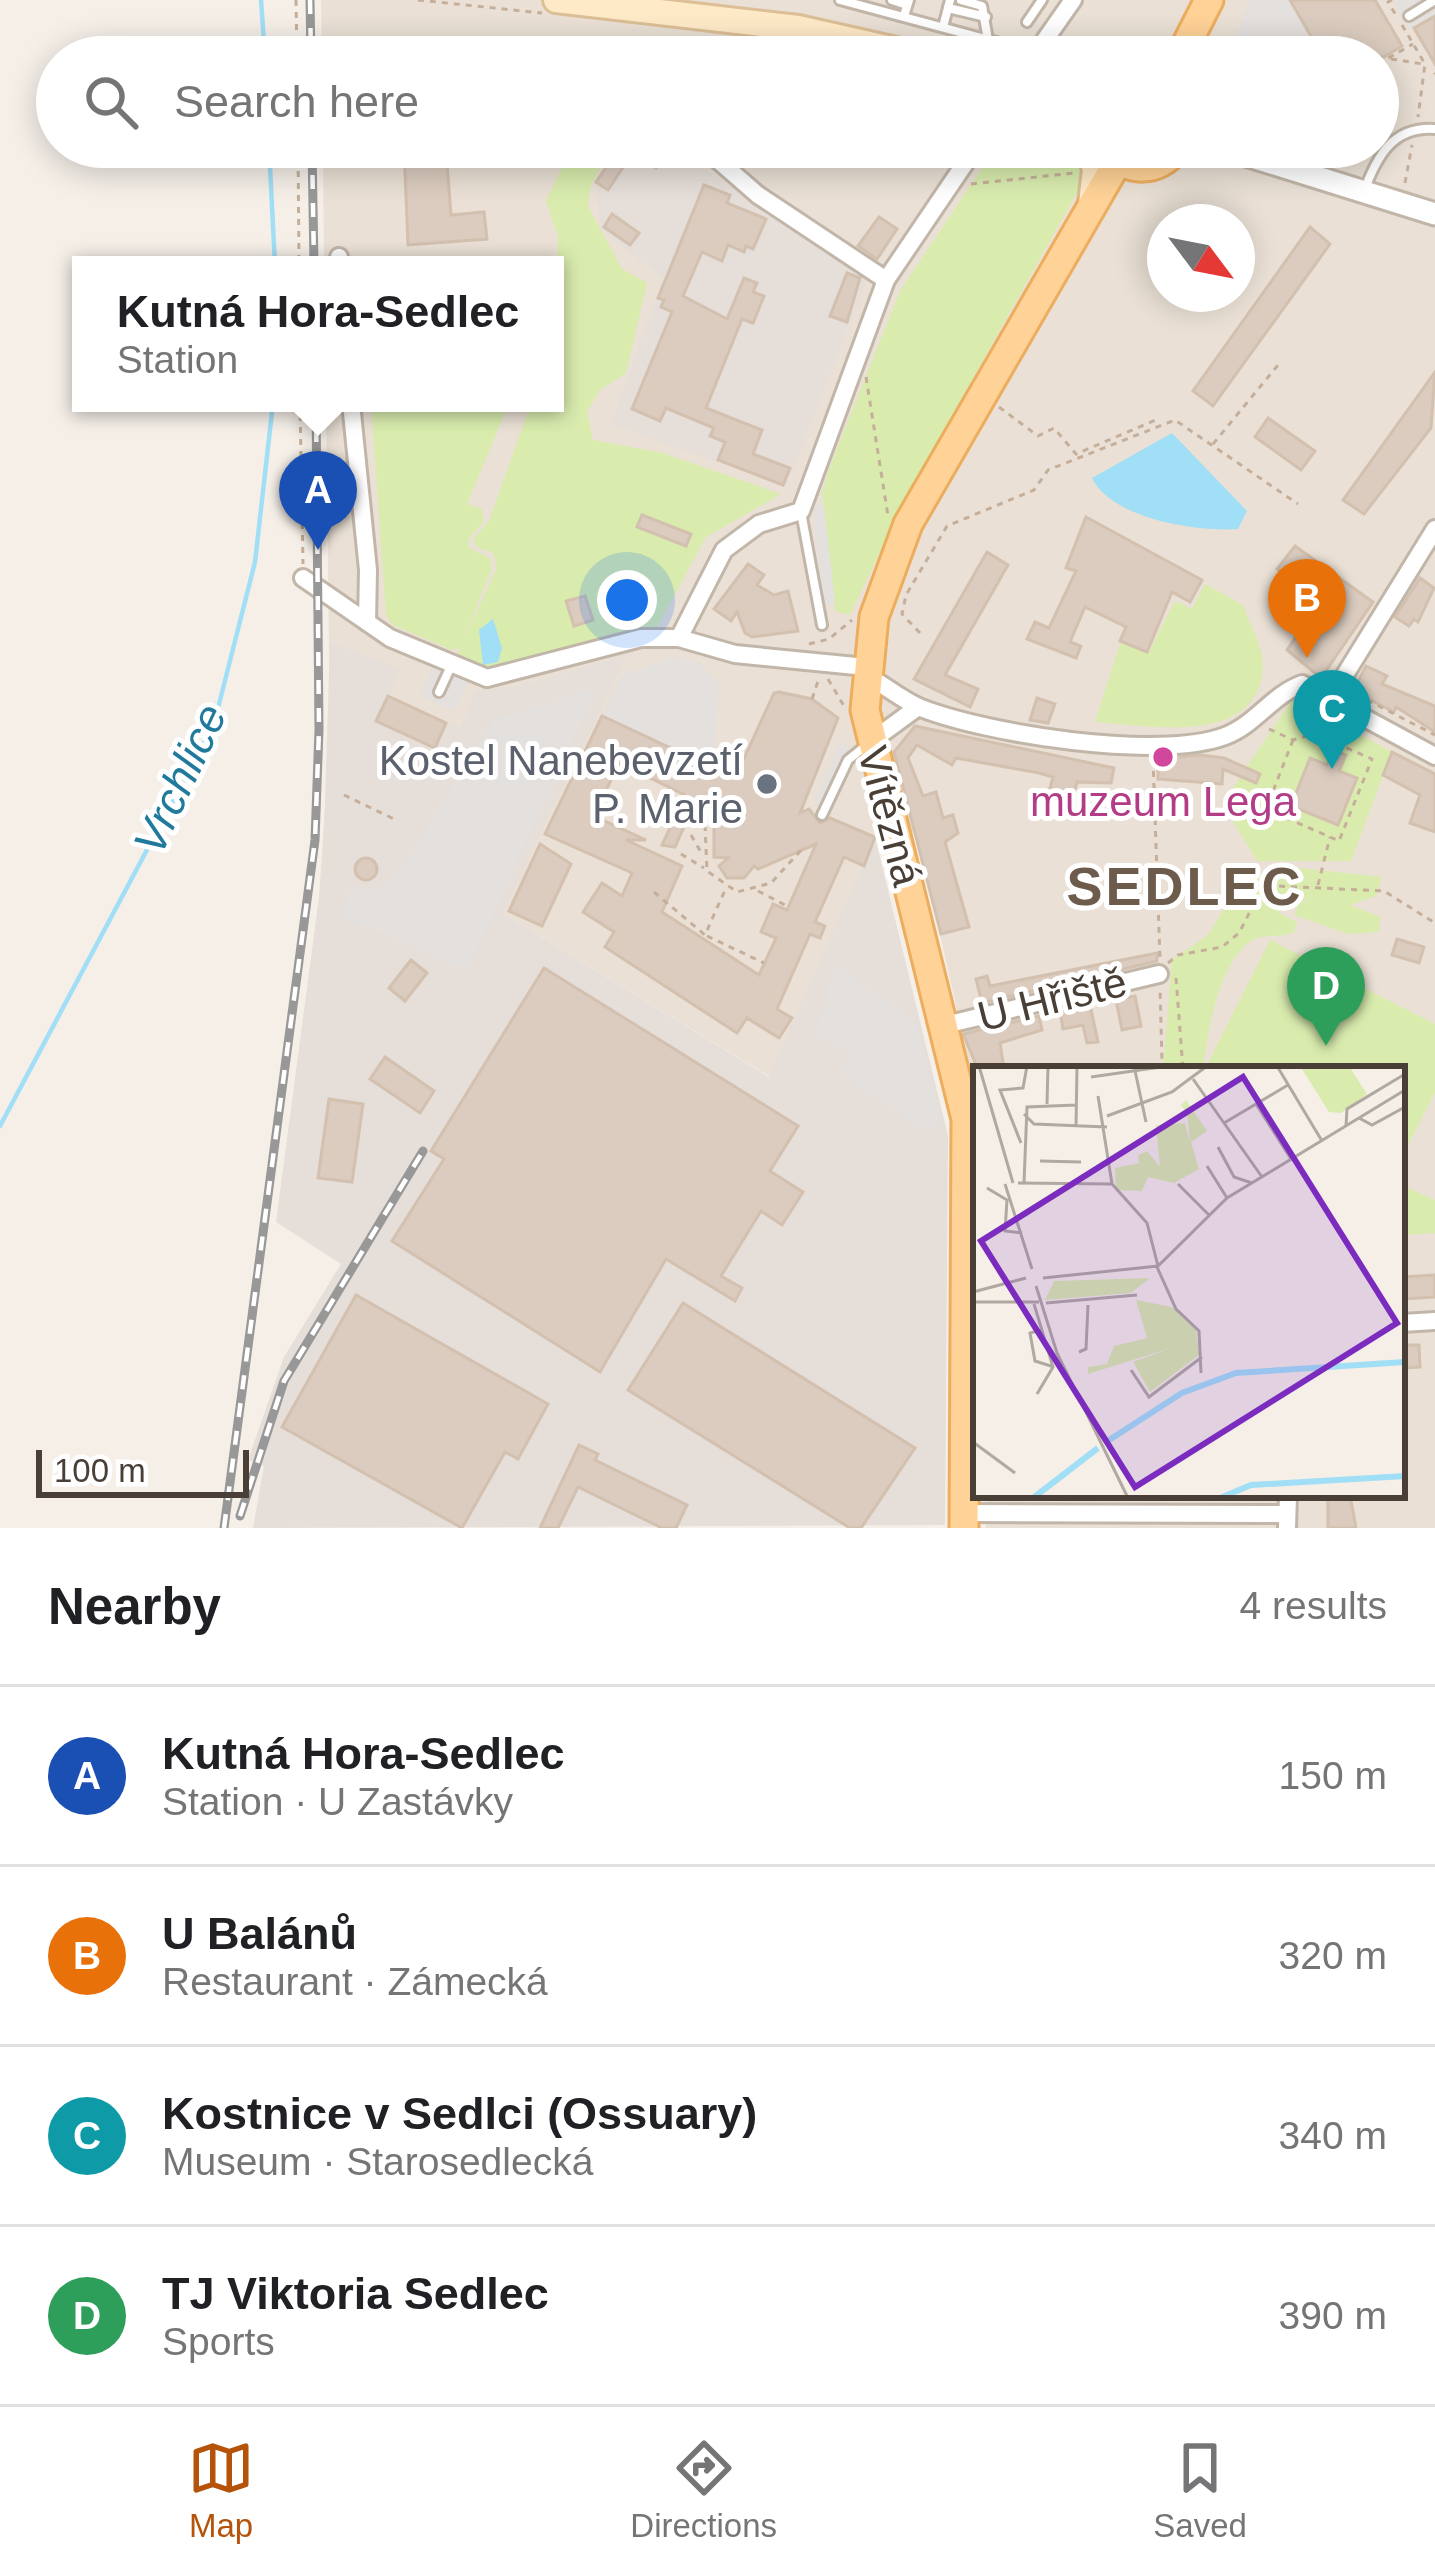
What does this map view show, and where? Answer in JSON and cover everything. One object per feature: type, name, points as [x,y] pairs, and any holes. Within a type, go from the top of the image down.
[{"type":"main road","points":[[556,0],[700,7],[834,36]]},
{"type":"main road","points":[[1191,36],[1210,0]]},
{"type":"main road","points":[[1090,212],[1094,168]]},
{"type":"main road","name":"Vítězná","points":[[965,1520],[972,1345],[972,1146],[945,1025],[863,747],[865,671],[884,584],[908,524],[1090,212],[1107,168]]},
{"type":"street","points":[[1047,36],[1073,0]]},
{"type":"street","points":[[727,168],[758,195],[886,280]]},
{"type":"street","points":[[680,638],[724,550],[759,524],[801,511],[886,280],[962,168]]},
{"type":"street","points":[[1286,168],[1435,214]]},
{"type":"street","points":[[352,412],[368,570],[367,622]]},
{"type":"street","points":[[1330,699],[1435,529]]},
{"type":"street","points":[[303,578],[367,622],[488,678],[641,638],[680,638],[735,655],[865,671],[918,707],[1026,737],[1074,742],[1213,740],[1252,721],[1302,685],[1435,757]]},
{"type":"street","points":[[863,747],[918,707]]},
{"type":"street","name":"U Hřiště","points":[[945,1025],[1160,972]]},
{"type":"street","points":[[1405,1323],[1435,1321]]},
{"type":"street","points":[[965,1520],[1287,1512]]},
{"type":"lane","points":[[840,0],[974,36]]},
{"type":"lane","points":[[892,0],[908,3],[904,16]]},
{"type":"lane","points":[[961,0],[982,3],[988,36]]},
{"type":"lane","points":[[1027,22],[1042,0]]},
{"type":"lane","points":[[1409,16],[1435,0]]},
{"type":"lane","points":[[943,27],[949,4],[986,17]]},
{"type":"lane","points":[[1399,137],[1415,128],[1435,129]]},
{"type":"lane","points":[[1364,193],[1373,168]]},
{"type":"lane","points":[[801,511],[822,625]]},
{"type":"lane","points":[[439,692],[452,665]]},
{"type":"lane","points":[[822,815],[863,747]]},
{"type":"path","points":[[296,0],[297,36]]},
{"type":"path","points":[[1392,0],[1388,2],[1425,64],[1418,119]]},
{"type":"path","points":[[1399,52],[1413,44]]},
{"type":"path","points":[[1399,60],[1425,64]]},
{"type":"path","points":[[1404,191],[1413,137]]},
{"type":"path","points":[[298,168],[299,256]]},
{"type":"path","points":[[944,195],[974,183],[1083,175]]},
{"type":"path","points":[[860,347],[885,472],[889,523]]},
{"type":"path","points":[[1212,446],[1278,365]]},
{"type":"path","points":[[992,404],[1038,436],[1054,428],[1076,454],[1159,419]]},
{"type":"path","points":[[300,412],[303,578]]},
{"type":"path","points":[[920,633],[902,614],[905,595],[947,526],[1034,490],[1048,470],[1175,420],[1298,504]]},
{"type":"path","points":[[809,676],[820,676],[838,688],[863,747]]},
{"type":"path","points":[[812,699],[820,676]]},
{"type":"path","points":[[1339,748],[1355,713]]},
{"type":"path","points":[[1252,721],[1293,740],[1310,735],[1372,759],[1339,841],[1266,809],[1293,740]]},
{"type":"path","points":[[1153,751],[1160,1066]]},
{"type":"path","points":[[344,795],[394,819]]},
{"type":"path","points":[[705,825],[707,871]]},
{"type":"path","points":[[691,835],[704,858]]},
{"type":"path","points":[[1318,886],[1330,837]]},
{"type":"path","points":[[756,891],[771,884],[804,847]]},
{"type":"path","points":[[681,854],[726,889],[756,891],[789,907]]},
{"type":"path","points":[[1160,972],[1178,955],[1222,947],[1239,933],[1256,900],[1277,886],[1384,891],[1435,923]]},
{"type":"path","points":[[705,935],[726,889]]},
{"type":"path","points":[[654,892],[705,935],[764,963]]},
{"type":"path","points":[[1160,972],[1178,979],[1183,1066]]},
{"type":"shaded area","points":[[321,0],[1435,0],[1435,1528],[986,1528],[987,1498],[1405,1498],[1405,1066],[973,1066],[973,1082],[917,832],[875,838],[770,1077],[502,913],[316,943],[330,730],[326,412],[564,412],[564,256],[324,256],[323,168],[1399,168],[1399,36],[322,36]]},
{"type":"shaded area","points":[[1251,0],[1288,0],[1309,36],[1236,36]]},
{"type":"shaded area","points":[[1435,0],[1435,14],[1409,29],[1394,2]]},
{"type":"shaded area","points":[[606,168],[702,168],[867,279],[786,486],[611,424],[663,279],[600,228],[596,182]]},
{"type":"shaded area","points":[[824,505],[835,603],[824,605],[813,507]]},
{"type":"shaded area","points":[[330,642],[400,669],[389,697],[461,728],[475,690],[515,687],[627,655],[502,913],[769,1077],[875,837],[948,1136],[945,1525],[253,1528],[264,1466],[248,1460],[284,1357],[341,1264],[276,1222],[323,867]]},
{"type":"shaded area","points":[[674,657],[700,663],[719,684],[714,762],[702,762],[602,716],[622,675]]},
{"type":"shaded area","points":[[432,666],[468,681],[455,711],[420,696]]},
{"type":"shaded area","points":[[596,688],[468,969],[341,916],[351,887],[376,890],[403,869],[493,720]]},
{"type":"shaded area","points":[[842,740],[852,754],[826,808],[814,801]]},
{"type":"shaded area","points":[[839,968],[917,1023],[942,1121],[925,1130],[839,1073],[850,1051],[813,1031],[830,1003],[824,993]]},
{"type":"green space","points":[[562,168],[600,168],[588,206],[622,269],[647,283],[626,373],[600,390],[587,412],[593,440],[663,453],[781,494],[706,537],[657,627],[495,668],[457,657],[460,648],[452,650],[393,625],[386,615],[372,412],[505,412],[467,504],[482,509],[484,521],[468,540],[469,548],[490,558],[492,568],[463,640],[497,568],[493,553],[476,547],[473,539],[489,521],[528,412],[564,412],[564,256],[558,256],[558,236],[546,201]]},
{"type":"green space","points":[[982,168],[1082,168],[1080,187],[906,498],[850,615],[835,611],[822,493],[900,291]]},
{"type":"green space","points":[[1205,584],[1243,605],[1259,644],[1263,668],[1256,693],[1242,711],[1196,726],[1095,722],[1121,641],[1148,654],[1175,601],[1192,609]]},
{"type":"green space","points":[[1293,698],[1392,752],[1351,861],[1257,861],[1222,804]]},
{"type":"green space","points":[[1291,867],[1382,877],[1376,896],[1350,905],[1380,917],[1379,932],[1348,934],[1294,915],[1299,903],[1312,899],[1284,903],[1279,913],[1297,922],[1294,932],[1253,940],[1237,955],[1216,1002],[1203,1066],[1163,1066],[1172,960],[1208,935],[1243,878]]},
{"type":"green space","points":[[1270,940],[1435,1024],[1435,1092],[1405,1151],[1405,1066],[1207,1066]]},
{"type":"green space","points":[[1405,1186],[1435,1200],[1435,1233],[1405,1235]]},
{"type":"water","points":[[1172,433],[1247,511],[1238,529],[1179,525],[1136,513],[1117,504],[1092,478]]},
{"type":"water","points":[[493,619],[502,648],[498,662],[483,665],[479,630]]},
{"type":"building","points":[[1290,0],[1375,0],[1396,36],[1311,36]]},
{"type":"building","points":[[1435,16],[1435,64],[1414,28]]},
{"type":"building","points":[[405,168],[447,168],[451,215],[484,212],[487,239],[408,245]]},
{"type":"building","points":[[606,168],[622,168],[608,190],[596,182]]},
{"type":"building","points":[[704,185],[730,195],[727,203],[766,219],[753,249],[746,246],[744,252],[728,245],[722,261],[702,252],[683,296],[727,319],[744,278],[757,283],[753,292],[764,296],[753,323],[742,319],[706,408],[762,430],[753,454],[790,468],[783,485],[718,460],[725,442],[710,436],[714,428],[666,408],[660,421],[632,409],[672,312],[661,307],[664,300],[658,298]]},
{"type":"building","points":[[612,214],[639,233],[630,245],[604,227]]},
{"type":"building","points":[[879,217],[897,229],[877,259],[858,246]]},
{"type":"building","points":[[1310,227],[1330,244],[1213,406],[1193,391],[1249,312],[1255,312],[1255,304]]},
{"type":"building","points":[[847,273],[860,278],[847,322],[830,316]]},
{"type":"building","points":[[1435,372],[1431,428],[1364,514],[1343,500]]},
{"type":"building","points":[[1268,418],[1315,451],[1301,470],[1255,437]]},
{"type":"building","points":[[642,515],[691,534],[686,546],[637,527]]},
{"type":"building","points":[[1086,517],[1202,580],[1190,602],[1172,592],[1147,652],[1120,641],[1126,627],[1085,607],[1070,642],[1081,646],[1076,658],[1027,639],[1035,622],[1049,628],[1076,571],[1066,568]]},
{"type":"building","points":[[1295,546],[1373,602],[1321,678],[1287,650],[1321,600],[1277,569]]},
{"type":"building","points":[[987,552],[1008,565],[945,675],[978,689],[970,707],[914,679]]},
{"type":"building","points":[[748,564],[764,575],[757,585],[774,595],[788,591],[798,631],[752,637],[745,633],[737,612],[731,621],[714,609]]},
{"type":"building","points":[[1420,578],[1434,588],[1418,622],[1414,619],[1409,626],[1395,617]]},
{"type":"building","points":[[614,592],[645,603],[643,622],[605,617]]},
{"type":"building","points":[[585,596],[593,620],[574,626],[566,601]]},
{"type":"building","points":[[1366,666],[1387,676],[1382,684],[1435,706],[1435,732],[1396,707],[1394,712],[1353,691]]},
{"type":"building","points":[[774,693],[812,699],[838,718],[800,813],[809,809],[820,823],[830,818],[875,837],[864,866],[844,857],[815,922],[825,926],[820,938],[810,934],[777,1009],[792,1018],[779,1038],[747,1018],[737,1033],[605,947],[614,932],[583,912],[602,883],[622,896],[632,873],[545,834],[602,716],[735,778]],"holes":[[[619,763],[685,795],[662,845],[675,847],[691,811],[714,820],[714,857],[728,858],[719,866],[727,878],[744,878],[754,866],[758,869],[816,844],[787,910],[773,904],[761,932],[776,938],[759,975],[662,912],[682,866],[626,840],[646,840],[594,816]]]},
{"type":"building","points":[[388,696],[446,723],[435,748],[376,721]]},
{"type":"building","points":[[1037,698],[1055,704],[1048,723],[1030,720]]},
{"type":"building","points":[[915,726],[1114,768],[1111,783],[1077,782],[1074,793],[1050,788],[1053,777],[956,758],[952,765],[917,745],[908,758],[923,796],[936,792],[943,818],[953,815],[958,833],[945,842],[969,927],[941,934],[894,752]]},
{"type":"building","points":[[1333,750],[1346,755],[1339,771],[1357,778],[1338,825],[1291,806],[1310,758],[1327,765]]},
{"type":"building","points":[[1392,752],[1435,774],[1435,832],[1410,823],[1420,795],[1383,775]]},
{"type":"building","points":[[1224,758],[1260,774],[1256,783],[1223,769],[1222,784],[1158,779],[1158,759]]},
{"type":"building","points":[[540,844],[571,864],[542,926],[509,911]]},
{"type":"building","points":[[366,858],[377,869],[366,880],[355,869]]},
{"type":"building","points":[[1397,939],[1424,947],[1419,963],[1392,955]]},
{"type":"building","points":[[1157,953],[1157,961],[982,1003],[976,979],[987,976],[990,986]]},
{"type":"building","points":[[411,960],[427,973],[405,1001],[389,988]]},
{"type":"building","points":[[544,968],[798,1126],[770,1171],[803,1192],[782,1225],[761,1211],[721,1276],[742,1288],[735,1301],[666,1259],[600,1372],[392,1241],[444,1159],[431,1151]]},
{"type":"building","points":[[1135,996],[1141,1026],[1122,1030],[1116,1000]]},
{"type":"building","points":[[1090,1005],[1098,1042],[1087,1043],[1083,1025],[1063,1029],[1060,1012]]},
{"type":"building","points":[[1039,1016],[1042,1030],[1000,1043],[1004,1066],[977,1066],[963,1034]]},
{"type":"building","points":[[385,1057],[434,1091],[420,1113],[370,1079]]},
{"type":"building","points":[[329,1099],[363,1104],[352,1182],[318,1178]]},
{"type":"building","points":[[1435,1275],[1435,1297],[1405,1299],[1405,1277]]},
{"type":"building","points":[[356,1295],[548,1404],[518,1459],[505,1452],[462,1528],[282,1427]]},
{"type":"building","points":[[683,1303],[915,1448],[861,1528],[850,1528],[628,1390]]},
{"type":"building","points":[[1405,1345],[1419,1345],[1420,1367],[1405,1368]]},
{"type":"building","points":[[579,1445],[598,1454],[595,1460],[687,1505],[676,1528],[662,1528],[578,1487],[558,1528],[540,1528]]},
{"type":"building","points":[[1328,1498],[1351,1498],[1356,1528],[1328,1528]]},
{"type":"waterway","name":"Vrchlice","points":[[261,0],[264,36]]},
{"type":"waterway","name":"Vrchlice","points":[[270,168],[275,256]]},
{"type":"waterway","name":"Vrchlice","points":[[0,1126],[214,724],[255,562],[272,412]]},
{"type":"railway","points":[[310,0],[311,36]]},
{"type":"railway","points":[[312,168],[314,256]]},
{"type":"railway","points":[[224,1528],[315,840],[319,730],[316,412]]},
{"type":"railway","points":[[240,1516],[284,1381],[423,1151]]},
{"type":"place","name":"Kutná Hora-Sedlec","points":[[318,550]]},
{"type":"place","name":"U Balánů","points":[[1307,658]]},
{"type":"place","name":"muzeum Lega","points":[[1163,757]]},
{"type":"place","name":"Kostnice v Sedlci (Ossuary)","points":[[1332,769]]},
{"type":"place","name":"Kostel Nanebevzetí P. Marie","points":[[767,784]]},
{"type":"place","name":"TJ Viktoria Sedlec","points":[[1326,1046]]},
{"type":"district","name":"SEDLEC","points":[[1185,886]]}]
